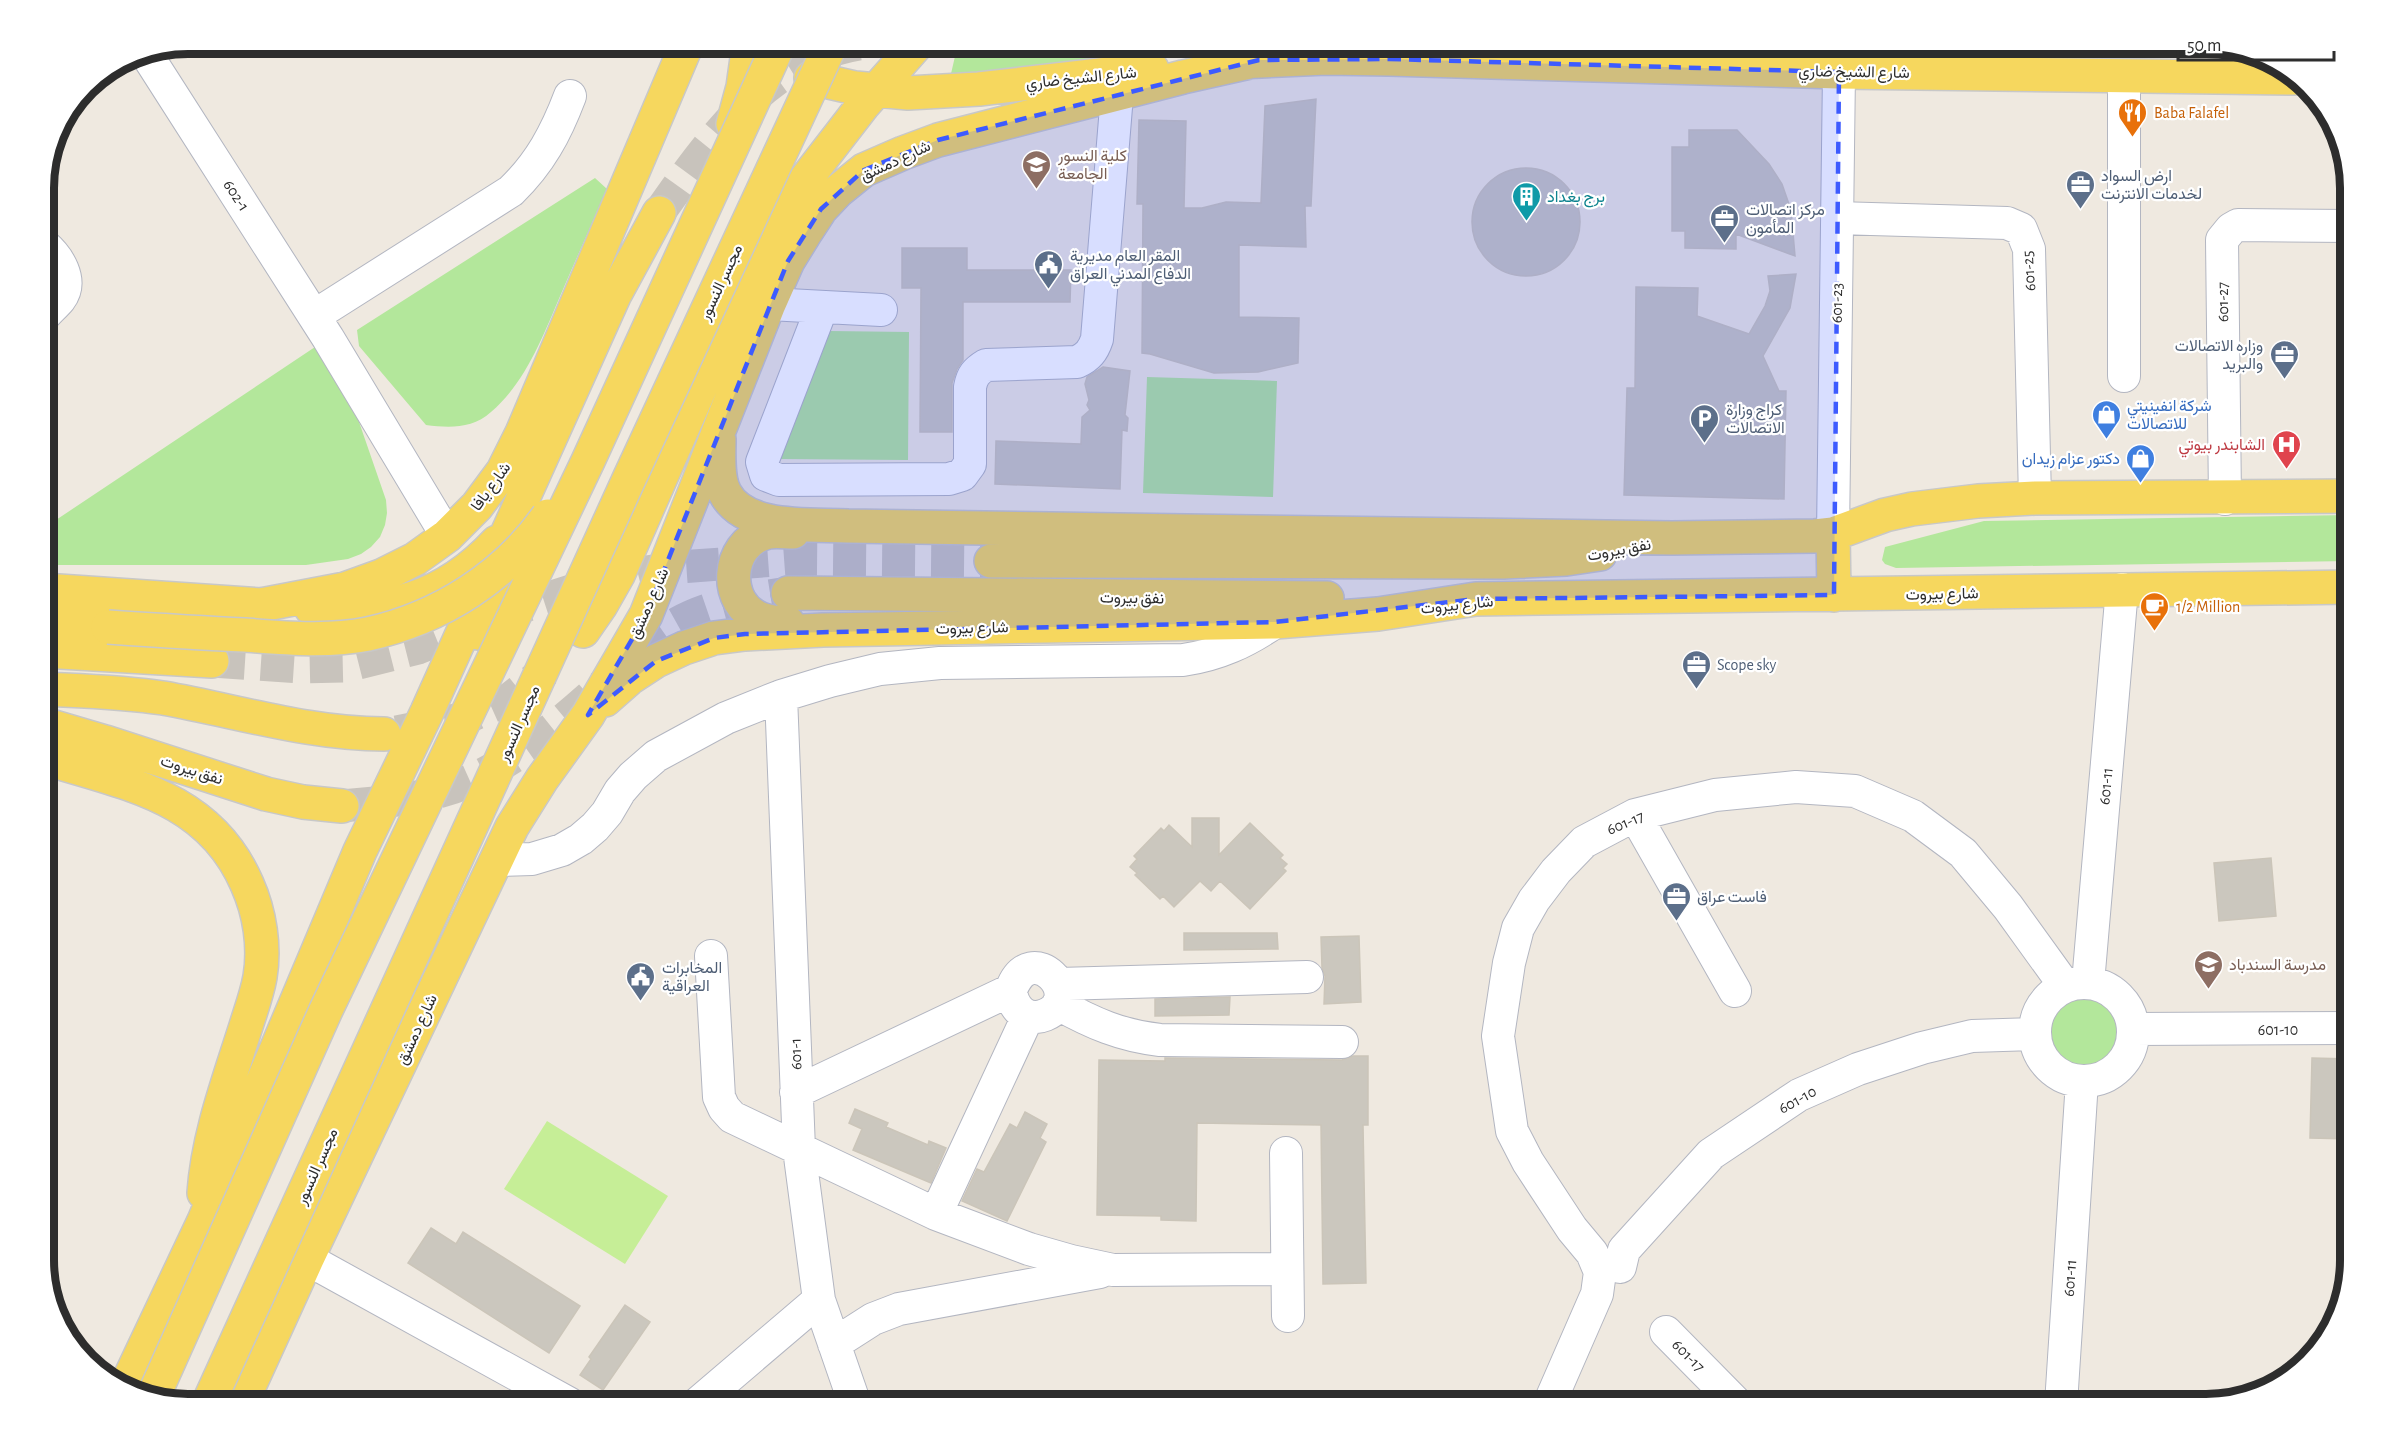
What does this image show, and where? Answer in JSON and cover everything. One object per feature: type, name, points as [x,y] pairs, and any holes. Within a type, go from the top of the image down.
[{"type":"main road","name":"شارع يافا","points":[[54,591],[261,605],[345,589],[381,576],[416,559],[447,536],[477,506],[497,480],[522,433],[683,54]]},
{"type":"main road","points":[[427,712],[504,595],[563,485],[731,130],[743,87],[748,54]]},
{"type":"main road","points":[[772,54],[783,65],[811,78],[842,81],[863,77],[893,62],[903,54]]},
{"type":"main road","points":[[156,1390],[326,1010],[588,461],[774,54]]},
{"type":"main road","name":"مجسر النسور","points":[[213,1394],[624,490],[826,54]]},
{"type":"main road","points":[[583,631],[618,575],[762,283],[806,179],[907,54]]},
{"type":"main road","name":"شارع الشيخ ضاري","points":[[811,78],[875,91],[908,93],[979,89],[1111,73],[1259,60],[1389,59],[1839,72],[2282,78]]},
{"type":"main road","name":"شارع دمشق","points":[[246,1394],[307,1259],[512,828],[542,779],[588,716],[646,615],[719,431],[762,283],[804,235],[838,191],[864,170],[938,140],[1183,77],[1259,60]]},
{"type":"main road","points":[[796,218],[806,188],[824,156],[848,129],[863,119],[889,108],[946,94],[979,89]]},
{"type":"main road","points":[[762,283],[779,234],[835,186],[864,170]]},
{"type":"main road","points":[[129,1380],[204,1221],[360,851],[427,712],[614,296],[659,213]]},
{"type":"main road","points":[[719,431],[720,472],[724,492],[734,507],[772,522],[848,526],[1672,538],[1815,536],[1833,534],[1886,515],[1940,504],[2035,498],[2225,499],[2340,496]]},
{"type":"main road","points":[[54,624],[328,638],[366,634],[401,625],[434,612],[495,573],[521,549],[544,522],[588,461]]},
{"type":"main road","points":[[823,630],[807,625],[760,619],[747,610],[737,597],[733,581],[734,566],[741,551],[752,540],[766,532],[816,532],[848,526]]},
{"type":"main road","points":[[261,605],[341,610],[372,609],[402,603],[457,578],[481,560],[506,533]]},
{"type":"main road","points":[[1833,534],[1834,595]]},
{"type":"main road","name":"نفق بيروت","points":[[991,561],[1503,562],[1566,559],[1628,550],[1672,538]]},
{"type":"main road","name":"شارع بيروت","points":[[588,716],[630,678],[656,661],[714,638],[745,633],[1275,622],[1378,614],[1476,599],[2340,587]]},
{"type":"main road","name":"نفق بيروت","points":[[788,593],[1476,599]]},
{"type":"main road","points":[[54,652],[212,661]]},
{"type":"main road","points":[[54,689],[162,698],[321,731],[384,734]]},
{"type":"main road","name":"نفق بيروت","points":[[54,727],[266,794],[303,802],[342,806]]},
{"type":"main road","points":[[54,761],[154,793],[188,811],[217,836],[240,866],[255,901],[262,939],[260,977],[213,1134],[205,1177],[204,1221]]},
{"type":"street","name":"602-1","points":[[151,60],[321,327],[447,536]]},
{"type":"street","name":"601-23","points":[[1833,534],[1839,72]]},
{"type":"street","points":[[2124,76],[2124,376]]},
{"type":"street","points":[[822,307],[762,462],[762,469],[766,475],[778,480],[949,479],[962,476],[970,464],[970,387],[972,378],[978,370],[986,366],[1077,362],[1087,357],[1094,349],[1097,339],[1117,95]]},
{"type":"street","points":[[321,327],[511,191],[549,146],[570,96]]},
{"type":"street","name":"601-25","points":[[1837,218],[2007,223],[2021,230],[2029,249],[2035,498]]},
{"type":"street","name":"601-27","points":[[2225,499],[2222,240],[2231,229],[2238,225],[2340,226]]},
{"type":"street","points":[[54,254],[65,279],[62,297],[54,305]]},
{"type":"street","points":[[762,283],[822,307],[881,310]]},
{"type":"street","name":"601-11","points":[[2076,985],[2122,589]]},
{"type":"street","points":[[497,860],[532,860],[562,850],[582,839],[607,813],[620,791],[633,776],[656,756],[726,718],[781,696],[855,674],[910,665],[1183,660],[1202,657],[1240,644],[1275,622]]},
{"type":"street","name":"601-1","points":[[781,696],[798,1149],[819,1300],[852,1394]]},
{"type":"street","name":"601-17","points":[[1610,1269],[1592,1253],[1572,1229],[1528,1162],[1512,1131],[1498,1036],[1509,963],[1518,928],[1534,900],[1556,871],[1584,842],[1635,815],[1715,795],[1796,787],[1855,791],[1913,816],[1962,853],[2076,985]]},
{"type":"street","points":[[1635,815],[1735,991]]},
{"type":"street","points":[[711,956],[719,1097],[724,1108],[732,1117],[936,1214],[1029,1249],[1113,1270]]},
{"type":"street","points":[[796,1092],[1011,990],[1020,973],[1028,969],[1047,970],[1054,976],[1059,994],[1100,1026],[1139,1038],[1342,1042]]},
{"type":"street","points":[[1059,994],[1307,977]]},
{"type":"street","points":[[2076,985],[2105,987],[2119,998],[2129,1012],[2133,1029],[2130,1049],[2119,1066],[2102,1077],[2082,1080],[2070,1079],[2049,1066],[2042,1057],[2035,1034],[2036,1019],[2052,994],[2076,985]]},
{"type":"street","points":[[1011,990],[1015,1006],[1028,1016],[1045,1016],[1059,994]]},
{"type":"street","points":[[936,1214],[1028,1016]]},
{"type":"street","name":"601-10","points":[[2133,1029],[2340,1028]]},
{"type":"street","name":"601-10","points":[[1553,1394],[1610,1269],[1624,1250],[1711,1154],[1799,1095],[1858,1069],[1922,1048],[1972,1036],[2035,1034]]},
{"type":"street","name":"601-11","points":[[2062,1394],[2082,1080]]},
{"type":"street","points":[[1286,1153],[1288,1317]]},
{"type":"street","points":[[307,1259],[552,1394]]},
{"type":"street","points":[[834,1344],[873,1319],[900,1309],[1113,1270],[1287,1269]]},
{"type":"street","points":[[709,1394],[819,1300]]},
{"type":"street","name":"601-17","points":[[1666,1332],[1727,1394]]},
{"type":"highlighted area","points":[[1389,59],[1839,72],[1834,595],[1476,599],[1275,622],[745,634],[714,638],[656,661],[588,715],[646,615],[788,261],[821,209],[864,170],[938,140],[1259,60]]},
{"type":"green space","points":[[956,54],[1256,54],[1114,60],[950,78]]},
{"type":"green space","points":[[595,178],[607,189],[540,342],[524,373],[503,400],[484,418],[452,427],[426,425],[359,346],[357,330]]},
{"type":"green space","points":[[829,331],[909,332],[908,460],[777,459]]},
{"type":"green space","points":[[315,347],[358,419],[386,500],[387,513],[380,537],[361,554],[348,559],[306,565],[54,565],[54,521]]},
{"type":"green space","points":[[1147,377],[1277,381],[1273,497],[1143,493]]},
{"type":"green space","points":[[2340,515],[2340,561],[1896,568],[1885,564],[1882,560],[1885,547],[1984,521]]},
{"type":"green space","points":[[2083,996],[2096,999],[2108,1006],[2115,1018],[2118,1031],[2115,1044],[2108,1056],[2096,1063],[2083,1066],[2070,1063],[2058,1056],[2051,1044],[2048,1031],[2051,1018],[2058,1006],[2070,999]]},
{"type":"green space","points":[[547,1121],[668,1196],[625,1264],[504,1189]]},
{"type":"building","points":[[1316,99],[1311,206],[1305,206],[1306,247],[1239,245],[1239,317],[1299,318],[1298,363],[1258,372],[1214,373],[1142,353],[1143,204],[1137,204],[1139,120],[1186,121],[1184,208],[1202,208],[1226,202],[1261,203],[1265,106]]},
{"type":"building","points":[[1689,130],[1737,130],[1769,164],[1782,184],[1791,210],[1795,256],[1736,234],[1736,249],[1685,248],[1685,231],[1672,231],[1672,147],[1689,147]]},
{"type":"building","name":"برج بغداد","points":[[1526,168],[1536,169],[1556,177],[1564,184],[1571,192],[1579,212],[1579,232],[1571,252],[1564,260],[1556,267],[1536,275],[1526,276],[1516,275],[1496,267],[1488,260],[1481,252],[1473,232],[1472,222],[1473,212],[1481,192],[1488,184],[1496,177],[1516,169]]},
{"type":"building","points":[[902,248],[967,248],[967,270],[1071,270],[1070,302],[963,302],[963,360],[952,383],[952,432],[920,432],[921,288],[902,288]]},
{"type":"building","points":[[1796,274],[1790,308],[1763,356],[1779,391],[1786,391],[1784,499],[1624,495],[1627,388],[1635,388],[1636,287],[1698,288],[1697,316],[1749,334],[1765,306],[1770,291],[1768,276]]},
{"type":"building","points":[[1103,367],[1130,371],[1125,415],[1128,418],[1127,431],[1122,430],[1120,489],[995,484],[996,441],[1081,444],[1082,417],[1090,410],[1087,405],[1089,400],[1085,384],[1087,377]]},
{"type":"building","points":[[1192,818],[1219,818],[1219,855],[1250,823],[1283,855],[1280,858],[1287,864],[1283,868],[1286,871],[1250,909],[1220,881],[1211,891],[1200,881],[1174,907],[1163,896],[1160,899],[1135,875],[1137,873],[1130,867],[1137,859],[1134,856],[1161,828],[1164,831],[1169,825],[1192,847]]},
{"type":"building","points":[[2271,858],[2276,916],[2219,921],[2214,863]]},
{"type":"building","points":[[1184,933],[1277,933],[1278,949],[1184,950]]},
{"type":"building","points":[[1359,936],[1361,1002],[1324,1004],[1325,976],[1322,968],[1321,937]]},
{"type":"building","points":[[1230,997],[1229,1015],[1155,1016],[1155,999]]},
{"type":"building","points":[[1353,1056],[1368,1056],[1368,1125],[1363,1125],[1366,1283],[1323,1284],[1321,1125],[1197,1123],[1196,1221],[1161,1220],[1161,1216],[1097,1215],[1099,1060],[1165,1061],[1165,1058],[1342,1060]]},
{"type":"building","points":[[2312,1058],[2340,1059],[2340,1139],[2310,1138]]},
{"type":"building","points":[[855,1109],[888,1123],[886,1127],[928,1145],[929,1141],[946,1148],[931,1183],[853,1150],[862,1129],[849,1123]]},
{"type":"building","points":[[1025,1112],[1047,1124],[1040,1138],[1046,1142],[1007,1221],[962,1201],[977,1169],[984,1172],[1010,1124],[1017,1128]]},
{"type":"building","points":[[431,1228],[456,1244],[463,1232],[580,1306],[549,1353],[408,1263]]},
{"type":"building","points":[[625,1305],[650,1322],[603,1390],[580,1375],[591,1359],[589,1357]]},
{"type":"tunnel","points":[[659,213],[699,158],[744,107],[769,85],[796,67],[824,54]]},
{"type":"tunnel","points":[[212,661],[302,667],[347,666],[418,648],[509,611],[580,588],[640,573],[680,567],[789,559],[991,561]]},
{"type":"tunnel","points":[[342,806],[421,796],[467,782],[503,763],[538,740],[667,629],[704,611],[746,600],[788,593]]},
{"type":"tunnel","points":[[397,732],[466,718],[511,698],[546,670]]},
{"type":"place","name":"Baba Falafel","points":[[2133,138]]},
{"type":"place","name":"كلية النسور الجامعة","points":[[1037,190]]},
{"type":"place","name":"ارض السواد لخدمات الانترنت","points":[[2080,210]]},
{"type":"place","name":"برج بغداد","points":[[1526,222]]},
{"type":"place","name":"مركز اتصالات المأمون","points":[[1725,244]]},
{"type":"place","name":"المقر العام مديرية الدفاع المدني العراق","points":[[1049,290]]},
{"type":"place","name":"وزاره الاتصالات والبريد","points":[[2284,380]]},
{"type":"place","name":"شركة انفينيتي للاتصالات","points":[[2106,440]]},
{"type":"place","name":"كراج وزارة الاتصالات","points":[[1705,444]]},
{"type":"place","name":"الشابندر بيوتي","points":[[2286,470]]},
{"type":"place","name":"دكتور عزام زيدان","points":[[2141,484]]},
{"type":"place","name":"1/2 Million","points":[[2155,632]]},
{"type":"place","name":"Scope sky","points":[[1696,690]]},
{"type":"place","name":"فاست عراق","points":[[1676,922]]},
{"type":"place","name":"مدرسة السندباد","points":[[2208,990]]},
{"type":"place","name":"المخابرات العراقية","points":[[641,1002]]}]
